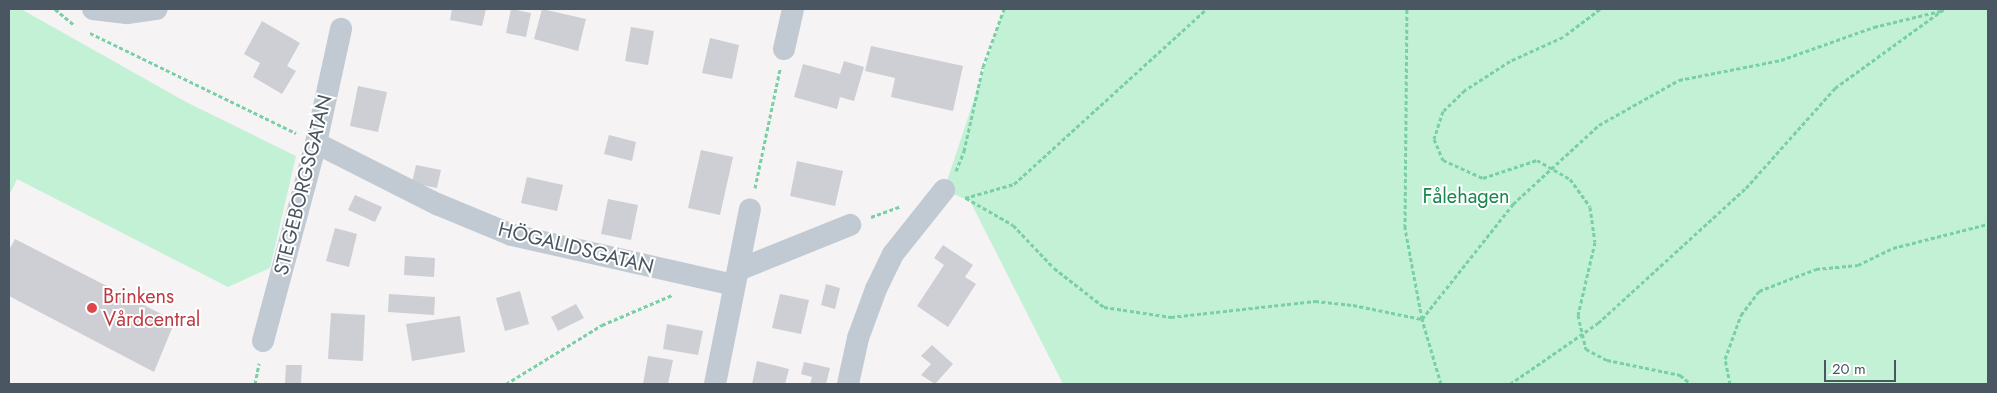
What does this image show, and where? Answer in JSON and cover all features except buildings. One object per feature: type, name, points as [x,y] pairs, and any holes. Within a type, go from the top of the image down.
[{"type":"street","points":[[93,9],[126,13],[157,9]]},
{"type":"street","points":[[784,49],[793,9]]},
{"type":"street","name":"STEGEBORGSGATAN","points":[[263,341],[316,143],[341,29]]},
{"type":"street","name":"HÖGALIDSGATAN","points":[[316,143],[437,204],[512,235],[709,279],[736,277]]},
{"type":"street","points":[[848,384],[858,338],[876,289],[893,254],[944,190]]},
{"type":"street","points":[[715,384],[750,208]]},
{"type":"street","points":[[736,277],[850,225]]},
{"type":"path","points":[[55,9],[76,26],[316,143]]},
{"type":"path","points":[[1004,9],[983,67],[964,151],[944,190],[966,198],[1013,225],[1054,268],[1104,307],[1171,317],[1315,301],[1422,319]]},
{"type":"path","points":[[966,198],[1014,184],[1206,9]]},
{"type":"path","points":[[1407,9],[1405,228],[1422,319],[1441,384]]},
{"type":"path","points":[[1600,9],[1563,38],[1510,61],[1465,90],[1443,111],[1434,138],[1442,160],[1483,178],[1537,160],[1570,179],[1590,208],[1595,242],[1578,315],[1586,349],[1606,360],[1680,375],[1691,384]]},
{"type":"path","points":[[1510,384],[1598,322],[1746,188],[1835,88],[1944,9]]},
{"type":"path","points":[[1422,319],[1513,204],[1599,126],[1678,80],[1781,60],[1874,28],[1940,11]]},
{"type":"path","points":[[750,208],[784,49]]},
{"type":"path","points":[[850,225],[906,204]]},
{"type":"path","points":[[1730,384],[1725,359],[1741,315],[1759,291],[1816,269],[1858,265],[1893,248],[1988,224]]},
{"type":"path","points":[[506,384],[602,325],[709,279]]},
{"type":"green space","points":[[9,9],[21,9],[186,102],[296,156],[270,268],[228,287],[17,179],[9,196]]},
{"type":"green space","name":"Fålehagen","points":[[1004,9],[1988,9],[1988,384],[1063,384],[970,201],[944,190]]},
{"type":"place","name":"Brinkens Vårdcentral","points":[[92,308]]}]
